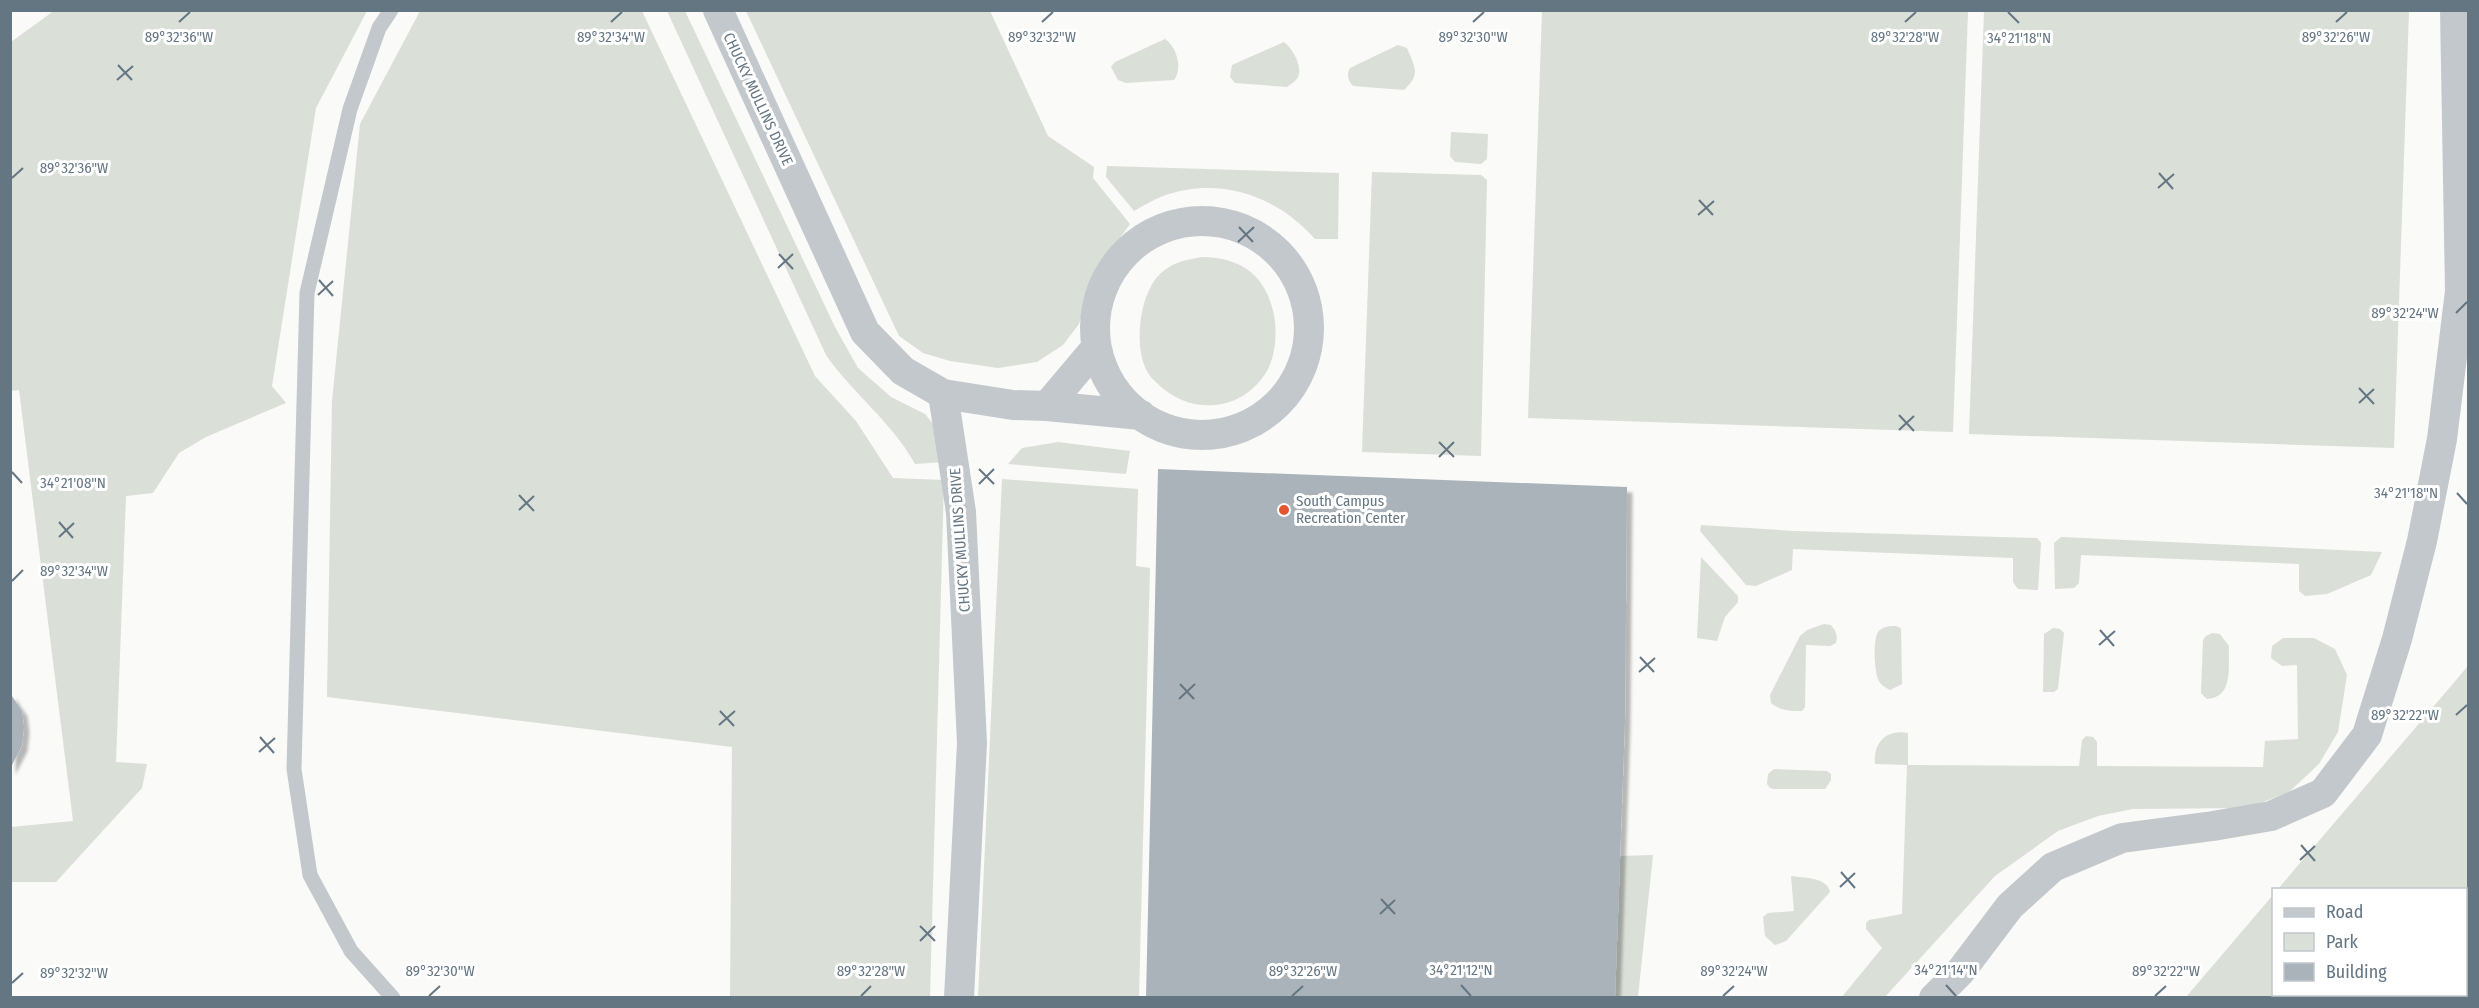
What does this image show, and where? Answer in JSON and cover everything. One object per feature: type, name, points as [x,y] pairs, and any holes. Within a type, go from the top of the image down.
[{"type":"street","name":"CHUCKY MULLINS DRIVE","points":[[718,10],[865,332],[903,371],[942,394],[961,512],[972,743],[959,998]]},
{"type":"street","points":[[1934,998],[1963,985],[2010,906],[2053,867],[2122,838],[2271,816],[2323,793],[2367,735],[2397,639],[2422,542],[2442,439],[2460,291],[2455,10]]},
{"type":"street","points":[[1191,221],[1227,223],[1260,237],[1286,261],[1304,292],[1310,327],[1305,362],[1289,393],[1263,418],[1231,432],[1196,436],[1162,428],[1141,415],[1131,409],[1108,382],[1096,348],[1096,313],[1106,278],[1128,250],[1157,230],[1191,221]]},
{"type":"street","points":[[1047,406],[1096,348]]},
{"type":"street","points":[[942,394],[1013,405],[1141,415]]},
{"type":"lane","points":[[391,10],[378,28],[350,109],[307,292],[294,769],[310,875],[351,951],[393,998]]},
{"type":"green space","points":[[55,10],[367,11],[316,108],[272,386],[286,403],[206,437],[179,453],[153,493],[126,496],[116,762],[147,764],[142,788],[56,882],[11,882],[11,827],[73,821],[19,390],[10,391],[11,42]]},
{"type":"green space","points":[[420,11],[642,11],[815,376],[856,421],[893,478],[944,480],[930,997],[730,997],[732,747],[327,697],[332,401],[360,124]]},
{"type":"green space","points":[[667,11],[685,11],[835,327],[858,368],[891,397],[925,414],[942,435],[944,462],[915,464],[884,421],[848,383],[826,355]]},
{"type":"green space","points":[[746,11],[990,11],[1048,136],[1094,167],[1093,178],[1130,224],[1093,276],[1079,324],[1063,345],[1037,362],[998,368],[950,361],[923,353],[899,336]]},
{"type":"green space","points":[[1542,11],[1968,11],[1953,432],[1528,418]]},
{"type":"green space","points":[[1984,11],[2409,11],[2394,448],[1969,434]]},
{"type":"green space","points":[[1165,39],[1173,47],[1177,58],[1178,70],[1174,80],[1126,83],[1118,80],[1111,67],[1115,62]]},
{"type":"green space","points":[[1284,42],[1293,53],[1299,68],[1297,78],[1287,87],[1235,83],[1230,77],[1232,65]]},
{"type":"green space","points":[[1398,45],[1407,48],[1415,70],[1413,80],[1404,90],[1353,86],[1348,77],[1350,68]]},
{"type":"green space","points":[[1451,132],[1488,134],[1487,159],[1481,164],[1455,162],[1450,156]]},
{"type":"green space","points":[[1107,166],[1339,173],[1338,239],[1315,239],[1283,211],[1265,201],[1225,189],[1184,190],[1163,196],[1134,211],[1106,177]]},
{"type":"green space","points":[[1372,172],[1481,175],[1487,180],[1481,456],[1362,452]]},
{"type":"green space","points":[[1201,257],[1228,260],[1249,271],[1265,289],[1275,322],[1273,356],[1268,369],[1246,394],[1216,405],[1201,405],[1170,394],[1149,374],[1143,363],[1141,350],[1140,322],[1147,295],[1153,283],[1169,267]]},
{"type":"green space","points":[[1058,442],[1130,451],[1126,474],[1008,464],[1022,448]]},
{"type":"green space","points":[[1002,479],[1138,489],[1136,566],[1150,568],[1139,997],[978,997]]},
{"type":"green space","points":[[1701,525],[1794,531],[2037,538],[2041,543],[2038,590],[2018,589],[2013,582],[2013,558],[1793,549],[1792,570],[1756,586],[1746,585],[1700,531]]},
{"type":"green space","points":[[2061,537],[2382,552],[2371,575],[2327,594],[2305,596],[2299,591],[2299,564],[2081,555],[2079,583],[2074,588],[2055,589],[2054,543]]},
{"type":"green space","points":[[1701,557],[1738,596],[1738,602],[1725,617],[1717,641],[1697,638]]},
{"type":"green space","points":[[1824,624],[1831,625],[1834,629],[1837,635],[1836,643],[1830,646],[1806,645],[1805,707],[1802,711],[1794,711],[1775,706],[1771,703],[1770,695],[1800,636],[1807,630]]},
{"type":"green space","points":[[1896,626],[1901,628],[1902,684],[1890,690],[1881,684],[1877,677],[1875,642],[1880,630]]},
{"type":"green space","points":[[2053,628],[2060,629],[2064,633],[2058,689],[2054,692],[2043,692],[2044,634]]},
{"type":"green space","points":[[2212,633],[2220,634],[2229,646],[2229,671],[2226,687],[2222,693],[2207,699],[2201,693],[2203,640]]},
{"type":"green space","points":[[2283,638],[2314,638],[2335,649],[2347,675],[2338,732],[2319,764],[2289,792],[2247,808],[2133,809],[2098,816],[2058,831],[1995,876],[1885,997],[1841,998],[1882,948],[1866,929],[1866,923],[1869,920],[1902,914],[1907,765],[1875,764],[1876,750],[1882,739],[1893,733],[1908,733],[1908,765],[2079,766],[2082,740],[2086,736],[2093,737],[2097,742],[2097,766],[2263,767],[2265,741],[2298,739],[2297,665],[2282,666],[2271,658],[2272,646]]},
{"type":"green space","points":[[2468,666],[2468,983],[2467,888],[2279,888]]},
{"type":"green space","points":[[1774,769],[1827,771],[1831,774],[1831,780],[1825,789],[1774,789],[1767,784],[1768,774]]},
{"type":"green space","points":[[1653,855],[1638,997],[1615,998],[1619,856]]},
{"type":"green space","points":[[1791,876],[1820,881],[1828,887],[1830,892],[1786,941],[1775,945],[1765,936],[1763,917],[1768,913],[1794,911]]},
{"type":"green space","points":[[2272,896],[2272,996],[2281,996],[2186,997]]},
{"type":"building","points":[[1158,469],[1627,487],[1625,721],[1615,998],[1146,998]]},
{"type":"building","points":[[10,693],[22,711],[24,727],[22,746],[10,769]]},
{"type":"place","name":"South Campus Recreation Center","points":[[1284,510]]}]
